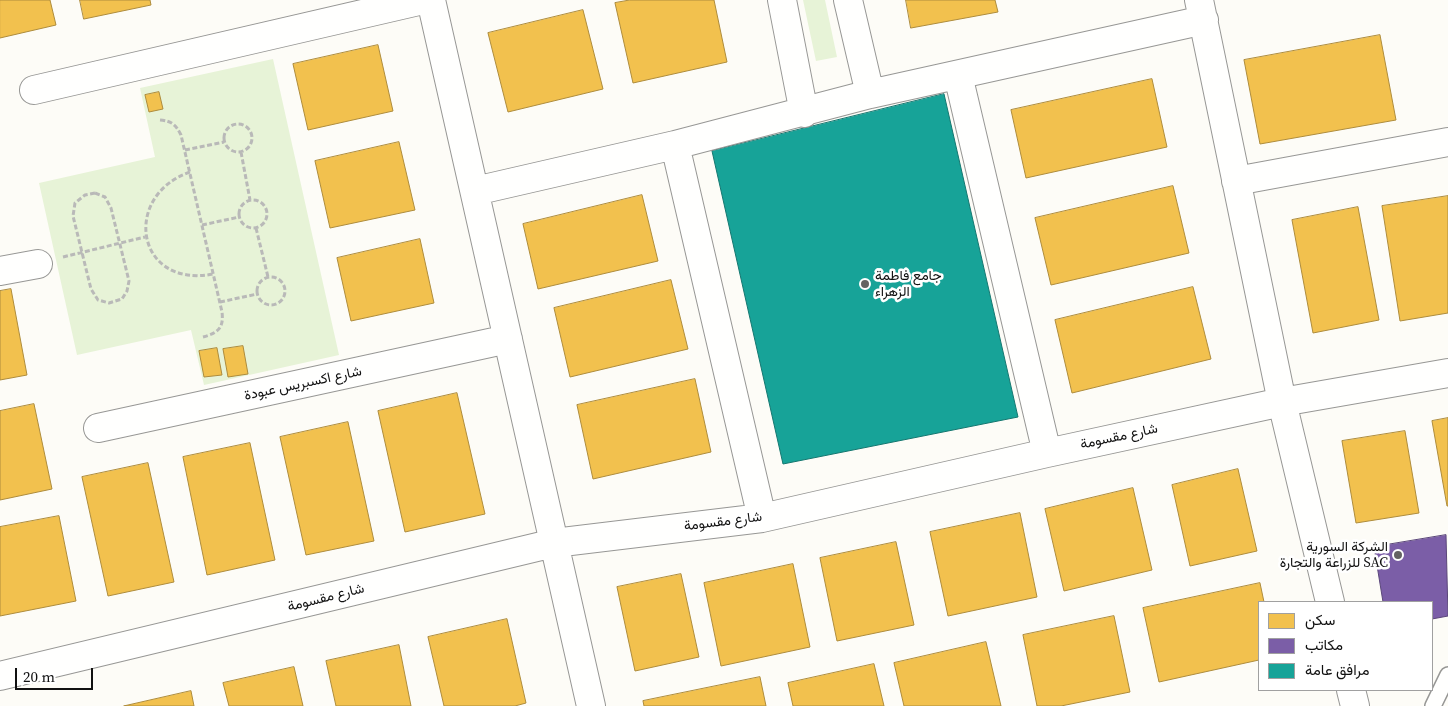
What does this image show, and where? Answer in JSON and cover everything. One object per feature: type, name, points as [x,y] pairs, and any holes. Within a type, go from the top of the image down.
[{"type":"street","points":[[34,90],[423,0]]},
{"type":"street","points":[[431,0],[591,706]]},
{"type":"street","points":[[782,0],[804,113]]},
{"type":"street","points":[[848,0],[870,94]]},
{"type":"street","points":[[475,191],[675,145],[804,113],[870,94],[958,75],[1202,10],[1282,402],[1330,601]]},
{"type":"street","points":[[958,75],[1047,453]]},
{"type":"street","points":[[1236,181],[1448,142]]},
{"type":"street","points":[[675,145],[762,518]]},
{"type":"street","points":[[0,271],[38,264]]},
{"type":"street","name":"شارع اكسبريس عبودة","points":[[98,428],[508,339]]},
{"type":"street","name":"شارع مقسومة","points":[[0,676],[554,543],[762,518],[1282,402],[1448,373]]},
{"type":"street","points":[[1351,691],[1355,706]]},
{"type":"lane","points":[[1433,706],[1448,675]]},
{"type":"path","points":[[160,120],[169,120],[177,126],[185,150],[220,302],[223,320],[220,329],[216,334],[202,337]]},
{"type":"path","points":[[235,124],[248,129],[252,135],[248,149],[241,152],[227,148],[224,142],[228,128],[235,124]]},
{"type":"path","points":[[185,150],[224,142]]},
{"type":"path","points":[[241,152],[250,200]]},
{"type":"path","points":[[190,172],[175,177],[161,190],[150,206],[145,237],[152,253],[162,266],[178,274],[196,278],[213,274]]},
{"type":"path","points":[[96,193],[105,197],[111,208],[120,244],[129,281],[127,291],[122,299],[109,303],[98,300],[91,289],[82,252],[73,216],[75,203],[84,195],[96,193]]},
{"type":"path","points":[[239,217],[240,209],[250,200]]},
{"type":"path","points":[[239,217],[249,227],[256,228],[263,224],[267,210],[264,204],[250,200]]},
{"type":"path","points":[[202,226],[239,217]]},
{"type":"path","points":[[256,228],[268,277]]},
{"type":"path","points":[[38,264],[145,237]]},
{"type":"path","points":[[268,277],[276,277],[281,281],[285,295],[281,302],[267,305],[258,294],[258,287],[262,280],[268,277]]},
{"type":"path","points":[[220,302],[258,294]]},
{"type":"green space","points":[[803,0],[825,0],[837,57],[816,61]]},
{"type":"green space","points":[[273,59],[339,355],[204,385],[191,330],[77,355],[39,183],[155,157],[140,88]]},
{"type":"building: سكن","points":[[0,0],[50,0],[56,25],[0,38]]},
{"type":"building: سكن","points":[[80,0],[150,0],[151,5],[84,19]]},
{"type":"building: سكن","points":[[630,0],[714,0],[727,62],[633,83],[615,3]]},
{"type":"building: سكن","points":[[906,0],[995,0],[998,12],[911,28]]},
{"type":"building: سكن","points":[[583,10],[603,89],[508,112],[488,33]]},
{"type":"building: سكن","points":[[1380,35],[1396,120],[1260,144],[1244,60]]},
{"type":"building: سكن","points":[[378,45],[393,111],[308,130],[293,64]]},
{"type":"building: سكن","points":[[1152,79],[1167,147],[1026,178],[1011,110]]},
{"type":"building: سكن","points":[[159,92],[163,109],[149,112],[145,95]]},
{"type":"building: سكن","points":[[399,142],[415,210],[330,228],[315,161]]},
{"type":"building: سكن","points":[[1173,186],[1189,253],[1051,285],[1035,218]]},
{"type":"building: سكن","points":[[642,195],[658,261],[538,289],[523,224]]},
{"type":"building: سكن","points":[[1448,196],[1448,313],[1400,321],[1382,206]]},
{"type":"building: سكن","points":[[1358,207],[1379,320],[1313,333],[1292,220]]},
{"type":"building: سكن","points":[[420,239],[434,303],[351,321],[337,258]]},
{"type":"building: سكن","points":[[671,280],[688,349],[570,377],[554,308]]},
{"type":"building: سكن","points":[[1193,287],[1211,359],[1072,393],[1055,320]]},
{"type":"building: سكن","points":[[11,289],[27,375],[0,380],[0,291]]},
{"type":"building: سكن","points":[[243,346],[248,374],[228,377],[223,349]]},
{"type":"building: سكن","points":[[217,348],[222,375],[204,377],[199,351]]},
{"type":"building: سكن","points":[[695,379],[711,452],[593,479],[577,405]]},
{"type":"building: سكن","points":[[457,393],[485,514],[405,532],[378,411]]},
{"type":"building: سكن","points":[[34,404],[52,489],[0,500],[0,411]]},
{"type":"building: سكن","points":[[1448,418],[1448,506],[1447,506],[1432,421]]},
{"type":"building: سكن","points":[[348,422],[374,541],[306,555],[280,437]]},
{"type":"building: سكن","points":[[1405,431],[1419,513],[1356,523],[1342,441]]},
{"type":"building: سكن","points":[[250,443],[275,560],[207,575],[183,457]]},
{"type":"building: سكن","points":[[148,463],[174,582],[108,596],[82,477]]},
{"type":"building: سكن","points":[[1238,469],[1257,551],[1190,566],[1172,485]]},
{"type":"building: سكن","points":[[1133,488],[1152,570],[1064,591],[1045,509]]},
{"type":"building: سكن","points":[[1020,513],[1037,597],[948,616],[930,532]]},
{"type":"building: سكن","points":[[59,516],[76,601],[0,616],[0,527]]},
{"type":"building: سكن","points":[[896,542],[914,625],[837,641],[820,558]]},
{"type":"building: سكن","points":[[793,564],[810,647],[721,666],[704,583]]},
{"type":"building: سكن","points":[[681,574],[699,657],[635,671],[617,587]]},
{"type":"building: سكن","points":[[1260,583],[1264,601],[1258,601],[1258,660],[1159,682],[1143,608]]},
{"type":"building: سكن","points":[[1114,616],[1130,692],[1061,706],[1037,706],[1023,635]]},
{"type":"building: سكن","points":[[507,619],[526,703],[515,706],[444,706],[428,637]]},
{"type":"building: سكن","points":[[986,642],[1001,706],[904,706],[894,663]]},
{"type":"building: سكن","points":[[399,645],[411,706],[336,706],[326,661]]},
{"type":"building: سكن","points":[[874,664],[884,706],[793,706],[788,683]]},
{"type":"building: سكن","points":[[294,667],[303,706],[229,706],[223,683]]},
{"type":"building: سكن","points":[[760,677],[766,706],[644,706],[643,701]]},
{"type":"building: سكن","points":[[191,691],[194,706],[124,706]]},
{"type":"building: مكاتب","points":[[1446,535],[1448,616],[1433,619],[1433,601],[1383,601],[1374,547]]},
{"type":"building: مرافق عامة","name":"جامع فاطمة الزهراء","points":[[944,94],[1018,417],[783,464],[712,151]]},
{"type":"place","name":"جامع فاطمة الزهراء","points":[[865,284]]},
{"type":"place","name":"الشركة السورية للزراعة والتجارة SAC","points":[[1398,555]]}]
